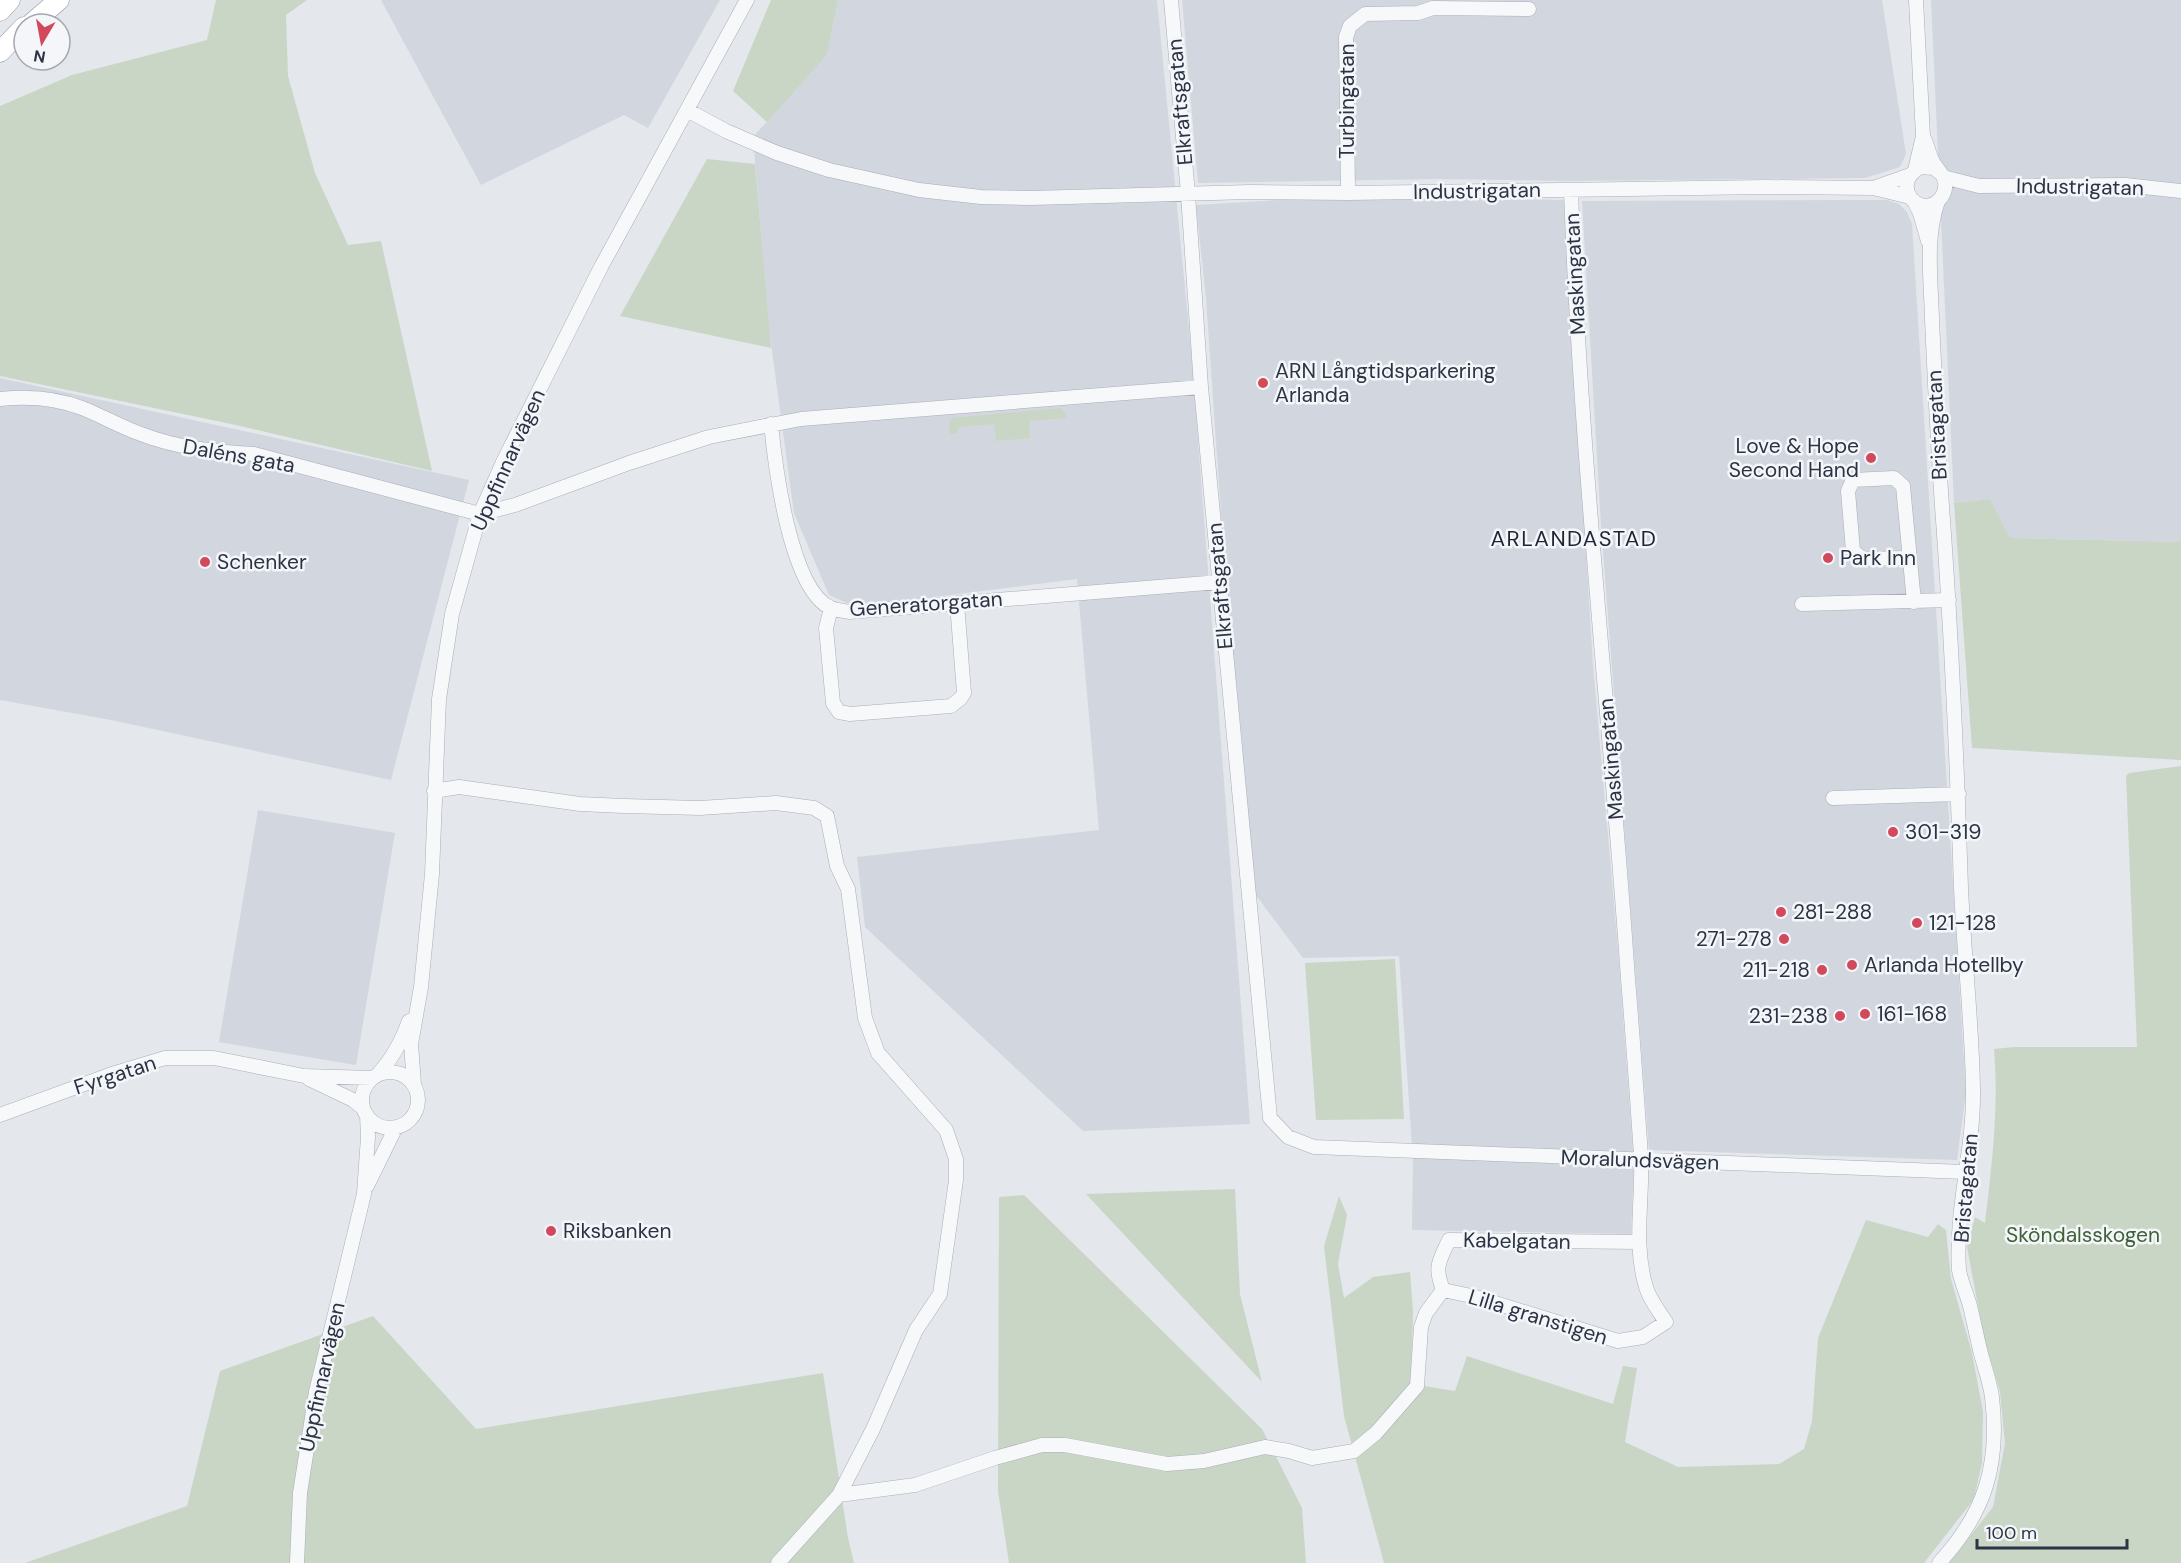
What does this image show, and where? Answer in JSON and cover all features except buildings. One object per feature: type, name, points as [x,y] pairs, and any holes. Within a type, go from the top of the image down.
[{"type":"highway","points":[[0,11],[10,0]]},
{"type":"highway","points":[[37,12],[47,0]]},
{"type":"highway","points":[[44,12],[59,0]]},
{"type":"highway","points":[[0,52],[12,40]]},
{"type":"street","name":"Uppfinnarvägen","points":[[414,1084],[411,1044],[421,987],[432,874],[439,699],[452,614],[480,514],[512,443],[601,267],[747,0]]},
{"type":"street","name":"Elkraftsgatan","points":[[1171,0],[1188,194],[1201,387],[1270,1118],[1288,1137],[1314,1147]]},
{"type":"street","name":"Turbingatan","points":[[1348,193],[1346,37],[1350,26],[1357,18],[1365,14],[1418,13],[1448,0]]},
{"type":"street","name":"Bristagatan","points":[[1916,0],[1923,136],[1945,183],[1934,212],[1930,249],[1936,434],[1949,600],[1959,794],[1961,890],[1973,1090],[1971,1142],[1965,1172],[1959,1272],[1970,1305],[1992,1394],[1995,1441],[1988,1480],[1974,1518],[1953,1548],[1939,1563]]},
{"type":"street","name":"Turbingatan","points":[[1433,8],[1529,9]]},
{"type":"street","name":"Industrigatan","points":[[687,110],[726,131],[777,153],[829,170],[928,191],[981,197],[1031,198],[1250,192],[1873,188],[1900,180],[1912,172]]},
{"type":"street","name":"Bristagatan","points":[[1923,136],[1906,186],[1922,220],[1930,249]]},
{"type":"street","points":[[1912,172],[1927,166],[1941,174]]},
{"type":"street","name":"Industrigatan","points":[[1941,174],[1979,186],[2125,185],[2181,191]]},
{"type":"street","name":"Industrigatan","points":[[1940,199],[1979,186]]},
{"type":"street","name":"Industrigatan","points":[[1873,188],[1912,199]]},
{"type":"street","name":"Maskingatan","points":[[1571,190],[1591,508],[1610,759],[1623,892],[1641,1160],[1638,1242],[1646,1289],[1666,1322]]},
{"type":"street","points":[[1912,199],[1925,205],[1940,199]]},
{"type":"street","points":[[480,514],[515,505],[709,437],[771,424],[826,417],[1201,387]]},
{"type":"street","name":"Daléns gata","points":[[0,399],[19,397],[49,400],[80,407],[141,435],[177,445],[219,452],[254,454],[480,514]]},
{"type":"street","name":"Generatorgatan","points":[[771,424],[780,498],[786,524],[810,585],[819,599],[831,608],[849,612],[1220,582]]},
{"type":"street","points":[[1910,558],[1863,559],[1853,550],[1848,491],[1853,480],[1894,478],[1903,486],[1910,558],[1914,602]]},
{"type":"street","points":[[1802,604],[1949,600]]},
{"type":"street","points":[[831,608],[826,628],[833,703],[839,712],[850,714],[951,706],[962,698],[964,693],[957,603]]},
{"type":"street","points":[[434,791],[459,787],[580,804],[624,807],[700,808],[776,803],[814,808],[827,816],[837,866],[848,889],[865,1018],[878,1053],[946,1131],[956,1160],[956,1180],[940,1294],[916,1330],[873,1429],[839,1495],[778,1563]]},
{"type":"street","points":[[1833,798],[1959,794]]},
{"type":"street","name":"Uppfinnarvägen","points":[[376,1076],[388,1064],[409,1022],[422,967]]},
{"type":"street","name":"Fyrgatan","points":[[0,1115],[112,1074],[165,1058],[214,1058],[304,1076],[376,1076]]},
{"type":"street","points":[[396,1072],[406,1076],[414,1084],[418,1094],[418,1105],[414,1115],[406,1123],[396,1127],[385,1127],[375,1123],[365,1112],[363,1094],[376,1076],[396,1072]]},
{"type":"street","name":"Fyrgatan","points":[[304,1076],[353,1100],[365,1112]]},
{"type":"street","name":"Uppfinnarvägen","points":[[297,1563],[300,1494],[316,1392],[364,1194],[368,1137],[365,1112]]},
{"type":"street","name":"Uppfinnarvägen","points":[[364,1194],[396,1127]]},
{"type":"street","name":"Moralundsvägen","points":[[1314,1147],[1965,1172]]},
{"type":"street","name":"Kabelgatan","points":[[1443,1290],[1437,1273],[1438,1263],[1449,1240],[1638,1242]]},
{"type":"street","points":[[839,1495],[915,1485],[1042,1444],[1065,1445],[1167,1464],[1204,1461],[1265,1447],[1289,1450],[1312,1458],[1354,1451],[1376,1433],[1417,1386],[1421,1327],[1426,1313],[1443,1290]]},
{"type":"street","name":"Lilla granstigen","points":[[1443,1290],[1476,1297],[1618,1341],[1643,1337],[1666,1322]]},
{"type":"shaded area","points":[[381,0],[720,0],[648,128],[624,115],[481,185]]},
{"type":"shaded area","points":[[838,0],[1157,0],[1192,360],[1250,1124],[1083,1131],[865,927],[857,857],[1099,830],[1077,579],[856,607],[829,595],[794,513],[769,329],[753,137],[827,55]]},
{"type":"shaded area","points":[[1182,0],[1882,0],[1906,154],[1900,167],[1865,178],[1571,181],[1438,179],[1198,183]]},
{"type":"shaded area","points":[[1931,0],[2181,0],[2181,542],[2010,538],[1990,499],[1954,503]]},
{"type":"shaded area","points":[[1347,196],[1564,200],[1593,665],[1634,1164],[1631,1234],[1412,1230],[1413,1160],[1399,956],[1303,958],[1249,886],[1242,740],[1226,586],[1206,298],[1196,205]]},
{"type":"shaded area","points":[[1887,200],[1899,204],[1907,212],[1912,224],[1966,1092],[1957,1160],[1649,1150],[1601,525],[1582,201]]},
{"type":"shaded area","points":[[0,378],[469,480],[391,780],[111,720],[0,700]]},
{"type":"shaded area","points":[[258,810],[395,833],[356,1065],[219,1042]]},
{"type":"green space","points":[[216,0],[307,0],[286,15],[288,76],[315,173],[348,245],[381,241],[432,471],[236,425],[0,376],[0,106],[72,75],[207,40]]},
{"type":"green space","points":[[771,0],[838,0],[827,55],[767,122],[733,91]]},
{"type":"green space","points":[[707,159],[755,164],[771,348],[620,316]]},
{"type":"green space","points":[[1061,408],[1066,418],[1029,421],[1030,438],[996,441],[994,424],[958,427],[958,433],[950,434],[949,422],[952,418]]},
{"type":"green space","points":[[1990,499],[2010,538],[2181,542],[2181,760],[1972,748],[1954,503]]},
{"type":"green space","name":"Sköndalsskogen","points":[[2181,766],[2181,1563],[1949,1563],[1993,1507],[2005,1443],[2000,1392],[1984,1338],[1967,1247],[1975,1217],[1985,1223],[1995,1115],[1994,1049],[2137,1047],[2126,776],[2129,773]]},
{"type":"green space","points":[[1395,959],[1404,1119],[1316,1120],[1305,963]]},
{"type":"green space","points":[[1235,1189],[1240,1294],[1262,1382],[1086,1194]]},
{"type":"green space","points":[[1024,1195],[1262,1429],[1302,1508],[1306,1563],[1009,1563],[998,1491],[999,1197]]},
{"type":"green space","points":[[1339,1196],[1347,1215],[1338,1264],[1344,1298],[1373,1277],[1410,1272],[1413,1312],[1411,1384],[1455,1391],[1467,1356],[1613,1404],[1623,1366],[1637,1368],[1625,1442],[1678,1467],[1779,1464],[1804,1449],[1812,1421],[1818,1338],[1866,1220],[1928,1237],[1938,1224],[1946,1230],[1951,1279],[1972,1353],[1983,1412],[1982,1463],[1974,1499],[1924,1563],[1384,1563],[1344,1416],[1324,1246]]},
{"type":"green space","points":[[373,1316],[476,1429],[823,1373],[848,1538],[854,1563],[25,1563],[187,1506],[220,1371]]},
{"type":"place","name":"ARN Långtidsparkering Arlanda","points":[[1263,383]]},
{"type":"place","name":"Love & Hope Second Hand","points":[[1871,458]]},
{"type":"place","name":"Park Inn","points":[[1828,558]]},
{"type":"place","name":"Schenker","points":[[205,562]]},
{"type":"place","name":"301-319","points":[[1893,832]]},
{"type":"place","name":"281-288","points":[[1781,912]]},
{"type":"place","name":"121-128","points":[[1917,923]]},
{"type":"place","name":"271-278","points":[[1784,939]]},
{"type":"place","name":"Arlanda Hotellby","points":[[1852,965]]},
{"type":"place","name":"211-218","points":[[1822,970]]},
{"type":"place","name":"161-168","points":[[1865,1014]]},
{"type":"place","name":"231-238","points":[[1840,1016]]},
{"type":"place","name":"Riksbanken","points":[[551,1231]]},
{"type":"district","name":"ARLANDASTAD","points":[[1574,538]]}]
